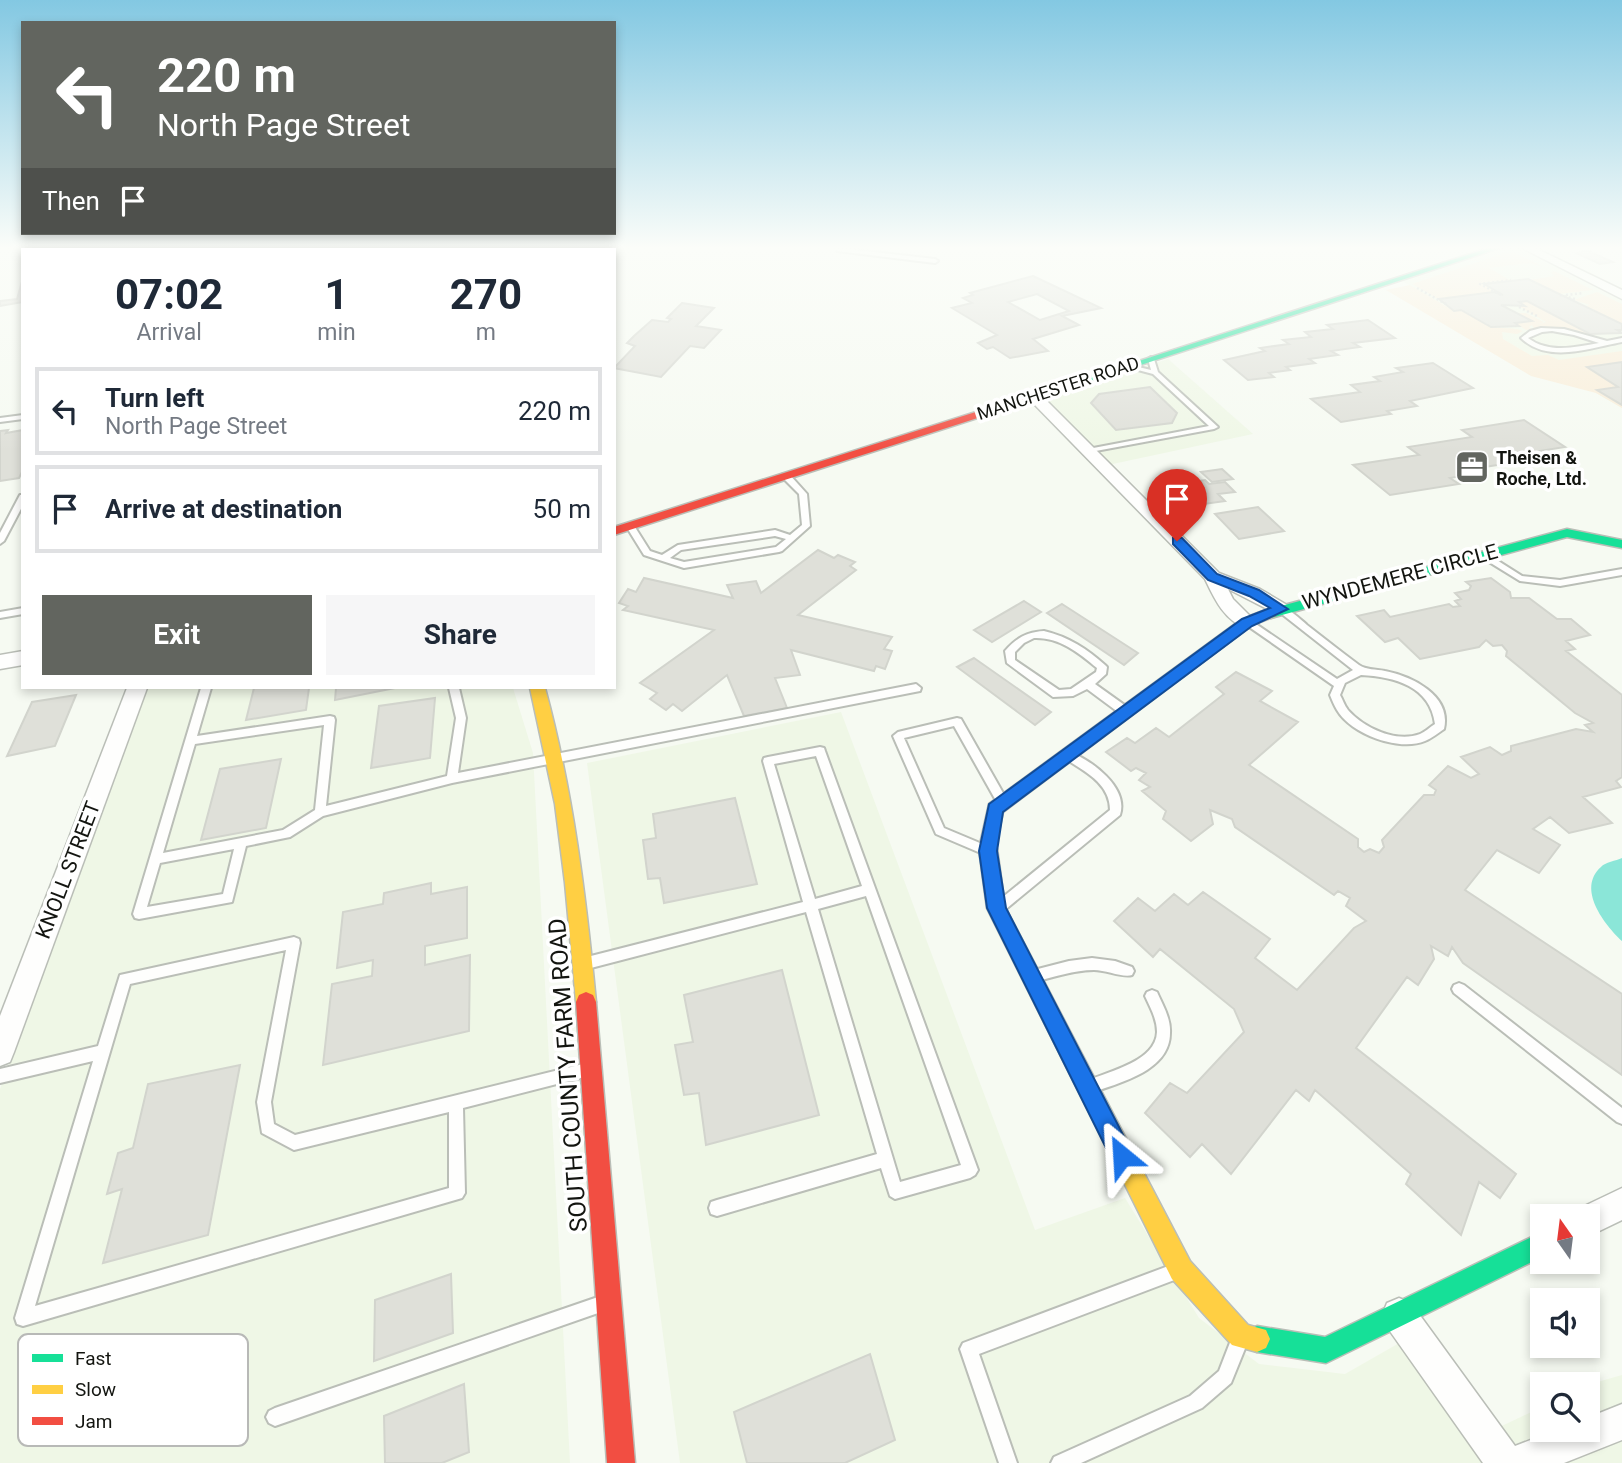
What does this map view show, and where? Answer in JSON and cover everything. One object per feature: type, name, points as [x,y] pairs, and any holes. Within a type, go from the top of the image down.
[{"type":"street","name":"MANCHESTER ROAD","points":[[622,529],[1126,366],[1153,366],[1303,314]]},
{"type":"street","points":[[1034,396],[1213,577],[1226,602],[1247,622]]},
{"type":"street","name":"WYNDEMERE CIRCLE","points":[[1003,803],[1247,622],[1281,609],[1567,533],[1622,544]]},
{"type":"street","points":[[1213,577],[1254,593],[1281,609]]},
{"type":"street","points":[[0,662],[21,657]]},
{"type":"street","name":"KNOLL STREET","points":[[0,1052],[137,689]]},
{"type":"street","name":"SOUTH COUNTY FARM ROAD","points":[[537,689],[556,757],[577,891],[621,1463]]},
{"type":"street","points":[[1003,803],[995,809],[988,851],[996,908],[1181,1270],[1241,1336],[1326,1350],[1530,1250]]},
{"type":"street","points":[[1600,1215],[1622,1204]]},
{"type":"street","points":[[1399,1315],[1505,1463]]},
{"type":"street","points":[[1518,1463],[1622,1422]]},
{"type":"lane","points":[[1606,343],[1562,331],[1536,332],[1524,338],[1528,343],[1551,350],[1606,343],[1622,340]]},
{"type":"lane","points":[[1088,451],[1214,427],[1153,366]]},
{"type":"lane","points":[[0,420],[21,417]]},
{"type":"lane","points":[[622,529],[647,553],[684,565],[779,549],[806,526],[803,494],[786,476]]},
{"type":"lane","points":[[0,541],[21,502]]},
{"type":"lane","points":[[664,558],[678,548],[775,533],[792,538]]},
{"type":"lane","points":[[1483,555],[1520,578],[1560,583],[1622,572]]},
{"type":"lane","points":[[1281,609],[1360,671]]},
{"type":"lane","points":[[0,615],[21,611]]},
{"type":"lane","points":[[1247,622],[1336,683]]},
{"type":"lane","points":[[1055,634],[1102,667],[1101,674],[1088,684],[1073,692],[1057,694],[1010,661],[1010,650],[1033,635],[1055,634]]},
{"type":"lane","points":[[1360,671],[1399,677],[1418,687],[1432,700],[1440,714],[1440,726],[1431,736],[1415,741],[1395,740],[1373,733],[1354,723],[1340,709],[1334,695],[1336,683],[1345,675],[1360,671]]},
{"type":"lane","points":[[1088,684],[1126,712]]},
{"type":"lane","points":[[155,859],[286,834],[320,812],[452,779],[916,688]]},
{"type":"lane","points":[[206,689],[139,914],[228,898],[241,842]]},
{"type":"lane","points":[[452,779],[461,718],[454,689]]},
{"type":"lane","points":[[190,741],[330,720],[320,812]]},
{"type":"lane","points":[[988,851],[940,831],[898,736],[957,722],[1003,803]]},
{"type":"lane","points":[[820,751],[970,1170],[895,1191],[812,905],[768,761],[820,751]]},
{"type":"lane","points":[[996,908],[1116,812],[1118,799],[1108,783],[1068,755]]},
{"type":"lane","points":[[582,965],[869,890]]},
{"type":"lane","points":[[456,1102],[457,1193],[23,1318],[125,979],[294,943],[264,1102],[267,1128],[293,1143],[456,1102],[590,1069]]},
{"type":"lane","points":[[1031,977],[1095,963],[1110,963],[1127,971]]},
{"type":"lane","points":[[1459,989],[1622,1117]]},
{"type":"lane","points":[[1087,1087],[1142,1068],[1156,1056],[1163,1041],[1164,1025],[1152,996]]},
{"type":"lane","points":[[0,1076],[103,1052]]},
{"type":"lane","points":[[717,1208],[886,1159]]},
{"type":"lane","points":[[1008,1463],[969,1349],[1181,1270]]},
{"type":"lane","points":[[275,1417],[608,1302]]},
{"type":"lane","points":[[1060,1463],[1196,1402],[1226,1377],[1241,1336]]},
{"type":"shaded area","points":[[1427,314],[1468,314],[1494,327],[1523,331],[1517,334],[1502,332],[1503,339],[1532,356],[1548,355],[1559,360],[1622,351],[1622,408],[1596,393],[1531,376]]},
{"type":"shaded area","points":[[1460,314],[1622,314],[1622,408]]},
{"type":"shaded area","points":[[1519,314],[1529,314],[1544,322],[1537,325],[1546,322],[1533,314],[1552,314],[1589,334],[1555,328],[1534,329],[1532,325],[1529,327],[1532,329],[1526,330],[1515,323],[1530,321]]},
{"type":"shaded area","points":[[1603,314],[1622,314],[1622,324]]},
{"type":"shaded area","points":[[1168,359],[1253,434],[1108,465],[1042,398]]},
{"type":"shaded area","points":[[146,689],[513,689],[533,753],[570,1463],[0,1463],[0,1089]]},
{"type":"shaded area","points":[[841,712],[1035,1230],[1125,1198],[1199,1318],[1259,1364],[1345,1374],[1401,1342],[1468,1442],[1530,1413],[1530,1442],[1600,1442],[1600,1381],[1622,1375],[1622,1463],[680,1463],[587,763]]},
{"type":"water","points":[[1622,858],[1622,941],[1601,916],[1592,896],[1591,886],[1594,876],[1603,865]]},
{"type":"building","points":[[671,314],[708,314],[696,326],[721,330],[704,348],[690,346],[661,377],[616,368],[635,346],[627,343],[634,336],[652,320],[668,322],[671,319],[667,318]]},
{"type":"building","points":[[962,314],[1030,314],[1040,320],[1058,314],[1070,314],[1062,316],[1079,325],[1033,339],[1048,351],[1010,358],[993,347],[987,349],[978,343],[997,335]]},
{"type":"building","points":[[1469,314],[1519,314],[1532,321],[1515,323],[1519,326],[1491,327]]},
{"type":"building","points":[[1552,314],[1602,314],[1622,324],[1622,330],[1617,330],[1622,333],[1590,334]]},
{"type":"building","points":[[1368,320],[1395,338],[1353,343],[1360,347],[1331,351],[1338,355],[1309,359],[1315,363],[1286,367],[1290,370],[1269,373],[1274,377],[1248,380],[1224,360],[1265,351],[1260,348],[1289,344],[1283,340],[1311,337],[1305,332],[1333,329],[1327,325]]},
{"type":"building","points":[[1622,362],[1622,405],[1597,390],[1618,387],[1587,367]]},
{"type":"building","points":[[1433,363],[1473,388],[1410,401],[1417,406],[1387,411],[1391,414],[1341,422],[1311,399],[1360,392],[1351,385],[1380,381],[1374,377],[1403,372],[1396,368]]},
{"type":"building","points":[[1150,387],[1177,413],[1172,423],[1116,430],[1091,403],[1099,394]]},
{"type":"building","points":[[1524,420],[1565,447],[1502,457],[1511,463],[1478,468],[1483,472],[1450,478],[1459,484],[1390,495],[1353,465],[1419,455],[1408,447],[1472,437],[1462,430]]},
{"type":"building","points":[[8,430],[6,433],[21,430],[19,478],[0,481],[0,431]]},
{"type":"building","points":[[1222,469],[1233,479],[1212,482],[1201,472]]},
{"type":"building","points":[[1205,480],[1209,484],[1225,482],[1235,492],[1218,494],[1225,501],[1204,504],[1185,483]]},
{"type":"building","points":[[1258,507],[1284,531],[1239,539],[1215,514]]},
{"type":"building","points":[[818,550],[834,558],[838,555],[855,562],[850,566],[856,570],[798,615],[892,637],[884,649],[892,651],[885,669],[876,666],[874,671],[791,650],[800,675],[775,678],[787,708],[744,716],[727,675],[682,711],[673,704],[666,710],[650,699],[657,693],[640,683],[714,630],[623,610],[628,606],[619,603],[628,589],[636,592],[644,578],[733,598],[727,585],[756,581],[761,593]]},
{"type":"building","points":[[1491,578],[1510,592],[1511,598],[1529,598],[1557,619],[1571,619],[1590,635],[1566,641],[1575,649],[1566,651],[1622,695],[1622,777],[1616,781],[1621,787],[1583,797],[1612,823],[1569,833],[1550,817],[1533,829],[1560,845],[1539,873],[1497,850],[1465,890],[1622,994],[1622,1075],[1463,963],[1452,947],[1448,956],[1431,946],[1434,959],[1418,985],[1407,977],[1356,1048],[1516,1174],[1500,1198],[1479,1182],[1461,1235],[1406,1184],[1411,1174],[1315,1090],[1309,1101],[1296,1090],[1231,1174],[1202,1144],[1190,1157],[1145,1113],[1170,1083],[1187,1093],[1244,1032],[1234,1009],[1160,949],[1153,957],[1114,921],[1138,898],[1155,911],[1174,894],[1188,905],[1203,892],[1270,939],[1255,958],[1297,990],[1354,928],[1366,921],[1346,906],[1350,898],[1338,891],[1334,895],[1235,827],[1232,819],[1210,810],[1213,824],[1191,841],[1163,819],[1166,811],[1142,791],[1150,787],[1139,780],[1146,773],[1136,768],[1131,771],[1106,752],[1127,738],[1135,743],[1156,728],[1169,737],[1224,694],[1216,687],[1236,672],[1272,691],[1260,701],[1298,722],[1249,765],[1358,839],[1358,847],[1364,852],[1370,849],[1379,853],[1384,847],[1382,840],[1424,795],[1434,795],[1436,790],[1429,785],[1448,766],[1471,778],[1479,774],[1461,757],[1490,747],[1502,755],[1511,751],[1511,746],[1576,729],[1593,732],[1585,725],[1593,723],[1575,713],[1506,656],[1507,651],[1502,645],[1493,646],[1486,640],[1479,647],[1420,659],[1398,638],[1385,642],[1357,616],[1384,610],[1390,617],[1449,604],[1453,607],[1460,606],[1455,601],[1461,599],[1455,593],[1469,590],[1471,586],[1466,582]]},
{"type":"building","points":[[1024,601],[1041,612],[992,642],[974,630]]},
{"type":"building","points":[[1062,604],[1138,653],[1124,665],[1047,613]]},
{"type":"building","points":[[974,658],[1051,712],[1035,725],[957,667]]},
{"type":"building","points":[[254,689],[309,689],[306,710],[246,720]]},
{"type":"building","points":[[336,689],[390,689],[335,700]]},
{"type":"building","points":[[76,695],[55,746],[7,756],[32,702]]},
{"type":"building","points":[[435,698],[430,758],[371,768],[379,706]]},
{"type":"building","points":[[281,759],[266,828],[201,840],[220,769]]},
{"type":"building","points":[[735,798],[757,884],[664,903],[660,878],[648,879],[643,840],[656,838],[653,814]]},
{"type":"building","points":[[431,883],[431,894],[467,887],[467,938],[425,946],[425,965],[470,955],[469,1031],[323,1065],[332,984],[372,976],[373,960],[337,968],[343,912],[383,904],[384,893]]},
{"type":"building","points":[[782,970],[819,1115],[706,1145],[699,1093],[684,1095],[675,1045],[693,1042],[684,995]]},
{"type":"building","points":[[240,1065],[208,1235],[103,1263],[122,1189],[107,1194],[118,1153],[133,1148],[148,1084]]},
{"type":"building","points":[[451,1274],[453,1333],[374,1361],[375,1300]]},
{"type":"building","points":[[870,1354],[895,1440],[845,1463],[747,1463],[734,1412]]},
{"type":"building","points":[[464,1384],[469,1452],[442,1463],[385,1463],[384,1416]]},
{"type":"traffic: fast","points":[[1023,400],[1290,314]]},
{"type":"traffic: fast","points":[[1271,613],[1567,533],[1622,544]]},
{"type":"traffic: fast","points":[[1257,1339],[1326,1350],[1530,1250]]},
{"type":"traffic: slow","points":[[537,689],[563,804],[586,1002]]},
{"type":"traffic: slow","points":[[988,849],[996,908],[1181,1270],[1241,1336],[1257,1339]]},
{"type":"traffic: jam","points":[[616,530],[1023,400]]},
{"type":"traffic: jam","points":[[988,849],[995,809],[1247,622],[1271,613]]},
{"type":"traffic: jam","points":[[586,1002],[621,1463]]},
{"type":"place","name":"Theisen & Roche, Ltd.","points":[[1472,467]]},
{"type":"route","points":[[1122,1156],[996,908],[988,851],[995,809],[1247,622],[1281,609],[1254,593],[1213,577],[1177,541]]}]
